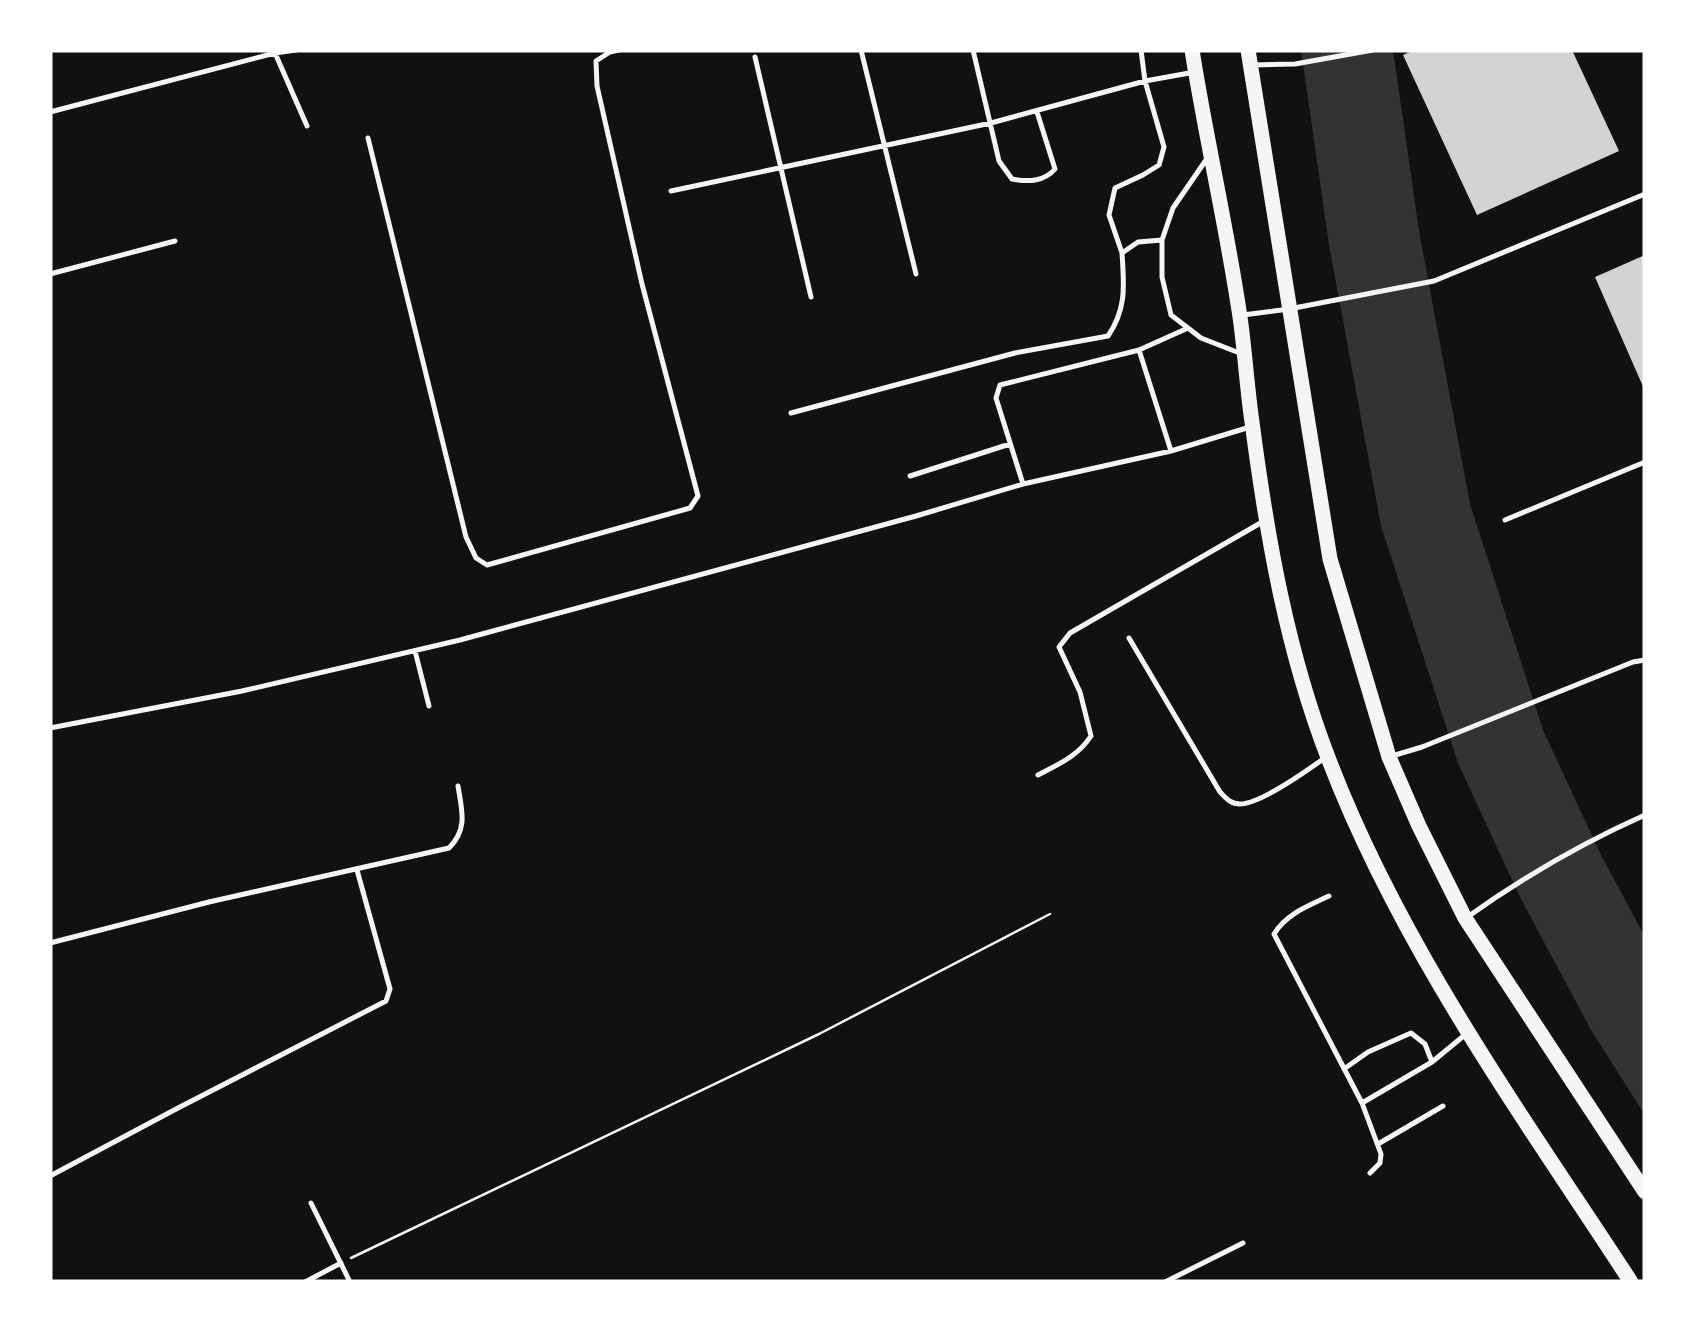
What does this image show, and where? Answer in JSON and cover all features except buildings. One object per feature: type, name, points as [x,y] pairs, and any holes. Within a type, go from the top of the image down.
[{"type":"highway","points":[[1192,50],[1240,315],[1267,520],[1295,658],[1328,756],[1370,853],[1414,940],[1631,1282]]},
{"type":"highway","points":[[1249,58],[1330,559],[1389,757],[1466,918],[1645,1192]]},
{"type":"lane","points":[[50,112],[296,50]]},
{"type":"lane","points":[[368,138],[466,536],[476,558],[487,565],[690,508],[698,496],[642,284],[596,86],[596,61],[619,50]]},
{"type":"lane","points":[[861,50],[916,274]]},
{"type":"lane","points":[[973,50],[999,162],[1012,179],[1028,182],[1048,177],[1055,169],[1038,112]]},
{"type":"lane","points":[[791,413],[1015,352],[1108,336],[1119,320],[1124,296],[1122,252],[1109,215],[1115,188],[1158,165],[1164,147],[1140,50]]},
{"type":"lane","points":[[1249,58],[1295,64],[1374,50]]},
{"type":"lane","points":[[275,53],[307,126]]},
{"type":"lane","points":[[754,57],[811,297]]},
{"type":"lane","points":[[672,191],[1038,112],[1195,72]]},
{"type":"lane","points":[[1210,154],[1173,208],[1162,240],[1162,277],[1172,315],[1201,338],[1244,354]]},
{"type":"lane","points":[[1240,315],[1434,281],[1645,194]]},
{"type":"lane","points":[[1122,252],[1138,242],[1162,240]]},
{"type":"lane","points":[[50,274],[175,241]]},
{"type":"lane","points":[[1023,484],[996,398],[1000,385],[1139,350],[1188,328]]},
{"type":"lane","points":[[1139,350],[1171,451]]},
{"type":"lane","points":[[50,728],[242,691],[415,651],[897,522],[1023,484],[1171,451],[1252,426]]},
{"type":"lane","points":[[910,476],[1010,444]]},
{"type":"lane","points":[[1506,520],[1645,462]]},
{"type":"lane","points":[[1038,774],[1083,749],[1090,736],[1080,692],[1059,647],[1070,633],[1267,520]]},
{"type":"lane","points":[[1130,638],[1220,792],[1230,802],[1244,805],[1293,780],[1328,756]]},
{"type":"lane","points":[[415,651],[429,706]]},
{"type":"lane","points":[[1389,757],[1645,660]]},
{"type":"lane","points":[[50,943],[209,902],[449,848],[460,836],[458,786]]},
{"type":"lane","points":[[1466,918],[1508,888],[1606,832],[1645,816]]},
{"type":"lane","points":[[50,1176],[386,1001],[390,989],[357,870]]},
{"type":"lane","points":[[1329,896],[1294,913],[1274,934],[1362,1104],[1382,1154],[1380,1163],[1370,1173]]},
{"type":"lane","points":[[1362,1104],[1432,1062],[1469,1032]]},
{"type":"lane","points":[[1344,1068],[1368,1052],[1411,1033],[1425,1044],[1432,1062]]},
{"type":"lane","points":[[1378,1144],[1443,1106]]},
{"type":"lane","points":[[311,1203],[350,1282]]},
{"type":"lane","points":[[1165,1282],[1243,1243]]},
{"type":"lane","points":[[306,1282],[341,1263]]},
{"type":"path","points":[[341,1263],[819,1034],[1050,914]]},
{"type":"shaded area","points":[[1301,50],[1393,50],[1419,231],[1470,504],[1543,730],[1601,855],[1645,937],[1645,1115],[1591,1030],[1519,895],[1458,763],[1381,526],[1329,245]]}]
